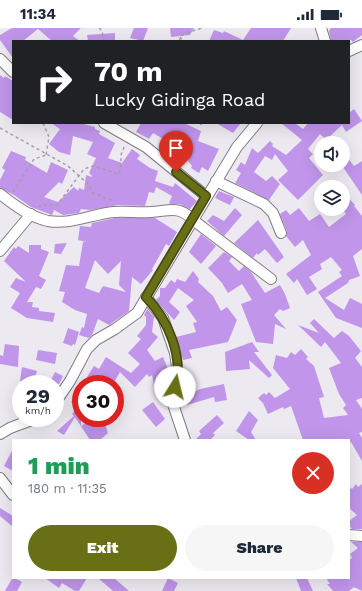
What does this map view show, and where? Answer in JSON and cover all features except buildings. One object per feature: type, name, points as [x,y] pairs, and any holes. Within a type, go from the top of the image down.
[{"type":"street","points":[[321,28],[325,40]]},
{"type":"street","points":[[350,51],[362,45]]},
{"type":"street","points":[[0,59],[12,71]]},
{"type":"street","points":[[64,390],[87,348],[96,340],[115,329],[137,313],[206,196],[237,147],[256,124]]},
{"type":"street","points":[[118,126],[129,137],[146,147],[206,196]]},
{"type":"street","points":[[216,181],[264,204],[273,213],[281,233]]},
{"type":"street","points":[[4,197],[31,214],[48,221],[78,220],[114,212],[150,212],[171,209],[185,212],[193,220],[271,279]]},
{"type":"street","points":[[0,251],[31,214]]},
{"type":"street","points":[[146,297],[163,318],[175,352],[178,374],[173,404],[185,439]]},
{"type":"street","points":[[0,434],[13,427]]},
{"type":"street","points":[[0,478],[12,493]]},
{"type":"street","points":[[350,535],[362,536]]},
{"type":"path","points":[[99,28],[102,31],[104,40]]},
{"type":"path","points":[[179,40],[180,37],[185,33],[202,28]]},
{"type":"path","points":[[43,124],[49,137],[46,154]]},
{"type":"path","points":[[0,128],[79,174],[87,183],[92,193],[111,200],[114,212]]},
{"type":"path","points":[[31,214],[43,205],[57,206],[84,169],[93,166],[119,174],[121,167],[121,155],[129,137]]},
{"type":"path","points":[[4,197],[34,159],[46,154]]},
{"type":"route","points":[[175,387],[178,366],[168,329],[158,310],[146,297],[206,196],[176,172]]}]
